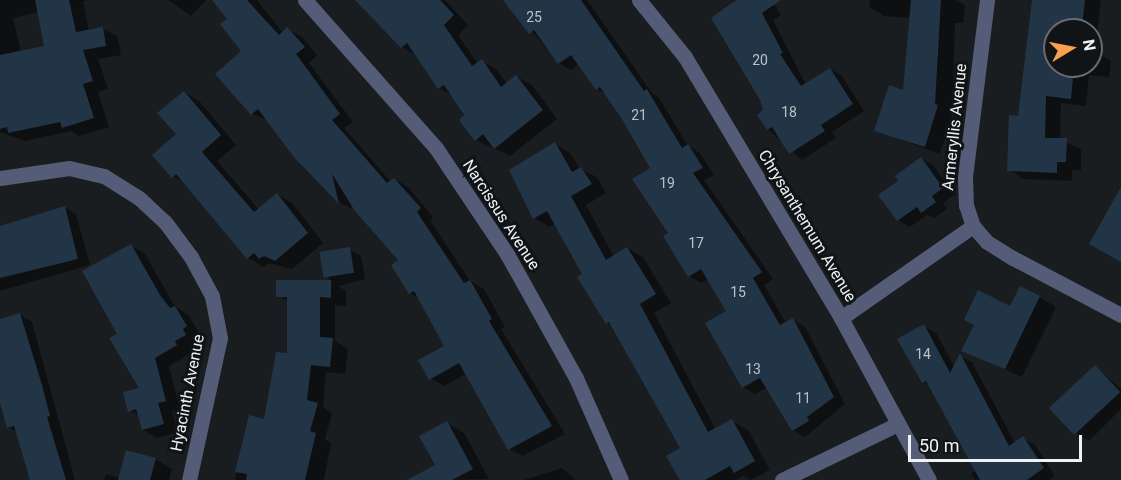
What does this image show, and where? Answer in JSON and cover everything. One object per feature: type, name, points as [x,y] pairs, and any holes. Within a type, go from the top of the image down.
[{"type":"street","name":"Narcissus Avenue","points":[[305,0],[436,148],[507,254],[576,378],[621,480]]},
{"type":"street","name":"Chrysanthemum Avenue","points":[[639,0],[685,57],[841,318],[929,480]]},
{"type":"street","name":"Armeryllis Avenue","points":[[973,226],[966,205],[965,177],[987,0]]},
{"type":"street","name":"Hyacinth Avenue","points":[[0,178],[69,168],[104,176],[139,198],[165,222],[190,256],[212,296],[220,338],[189,480]]},
{"type":"street","points":[[841,318],[973,226],[987,242],[1011,257],[1121,315]]},
{"type":"street","points":[[782,480],[898,424]]},
{"type":"building","points":[[35,0],[69,0],[76,32],[103,27],[106,46],[83,50],[93,81],[83,84],[94,118],[62,128],[60,122],[8,133],[7,127],[0,129],[0,55],[44,46]]},
{"type":"building","points":[[212,0],[247,0],[279,35],[287,27],[305,47],[296,54],[340,114],[332,120],[387,183],[394,178],[421,208],[417,212],[464,283],[470,280],[492,319],[489,321],[552,426],[508,450],[459,363],[429,380],[418,360],[444,346],[414,291],[409,294],[391,265],[398,260],[355,211],[332,174],[339,204],[293,156],[258,109],[251,115],[215,74],[241,51],[220,24],[227,19]]},
{"type":"building","points":[[355,0],[440,0],[454,15],[444,25],[472,66],[482,59],[501,87],[516,75],[543,110],[494,149],[483,134],[475,141],[459,120],[464,115],[444,85],[438,89],[407,43],[401,48]]},
{"type":"building","points":[[503,0],[581,0],[644,91],[647,89],[682,148],[688,144],[703,168],[693,173],[762,272],[753,278],[780,325],[793,318],[834,397],[807,417],[809,421],[792,431],[760,378],[742,388],[705,323],[726,311],[701,269],[688,277],[663,236],[668,233],[632,179],[650,168],[623,121],[600,87],[596,90],[571,55],[558,64],[534,30],[529,34]]},
{"type":"building","points":[[736,0],[781,0],[762,13],[783,53],[780,54],[801,86],[830,68],[853,104],[821,125],[825,131],[789,154],[772,127],[767,130],[757,115],[763,110],[760,100],[711,18]]},
{"type":"building","points":[[911,0],[941,0],[935,104],[938,105],[925,147],[874,131],[889,85],[903,90]]},
{"type":"building","points":[[1032,0],[1085,0],[1083,18],[1043,18],[1043,78],[1073,78],[1071,99],[1046,96],[1045,138],[1067,138],[1066,162],[1057,162],[1057,173],[1007,171],[1009,115],[1018,116]]},
{"type":"building","points":[[184,91],[221,135],[202,152],[254,212],[277,193],[308,233],[275,261],[264,256],[259,259],[254,253],[247,259],[176,174],[172,178],[152,155],[176,134],[157,113]]},
{"type":"building","points":[[555,142],[572,172],[581,167],[592,184],[571,196],[606,260],[627,247],[656,294],[640,304],[708,432],[732,419],[755,461],[734,473],[730,466],[705,480],[680,480],[666,456],[680,448],[609,322],[606,324],[577,277],[582,274],[547,211],[533,219],[509,170]]},
{"type":"building","points":[[921,157],[943,188],[932,196],[936,202],[921,213],[917,207],[897,221],[878,195],[898,181],[895,176]]},
{"type":"building","points":[[1121,187],[1121,262],[1089,244]]},
{"type":"building","points":[[65,206],[78,259],[0,278],[0,226]]},
{"type":"building","points":[[131,244],[160,295],[170,308],[175,306],[187,326],[183,329],[186,335],[175,341],[177,345],[155,358],[166,401],[158,403],[164,424],[142,430],[136,409],[128,412],[123,392],[139,388],[109,338],[117,334],[82,271]]},
{"type":"building","points":[[350,247],[354,273],[323,278],[319,252]]},
{"type":"building","points":[[276,280],[331,280],[331,298],[320,297],[320,337],[333,338],[330,367],[311,365],[307,400],[318,403],[310,431],[316,433],[305,480],[246,480],[247,474],[235,472],[249,415],[264,419],[276,352],[287,353],[287,297],[276,297]]},
{"type":"building","points":[[1020,286],[1040,296],[1005,369],[961,351],[974,325],[964,320],[978,290],[1010,306]]},
{"type":"building","points":[[20,313],[42,385],[50,416],[47,417],[66,480],[30,480],[14,426],[7,428],[0,403],[0,319]]},
{"type":"building","points":[[924,324],[950,373],[960,353],[1009,446],[1023,436],[1044,468],[1027,480],[980,480],[926,381],[922,383],[897,339]]},
{"type":"building","points":[[1095,365],[1120,392],[1074,435],[1049,408]]},
{"type":"building","points":[[447,421],[473,469],[452,480],[407,480],[435,465],[419,436]]},
{"type":"building","points":[[126,450],[156,458],[150,480],[118,480]]}]
